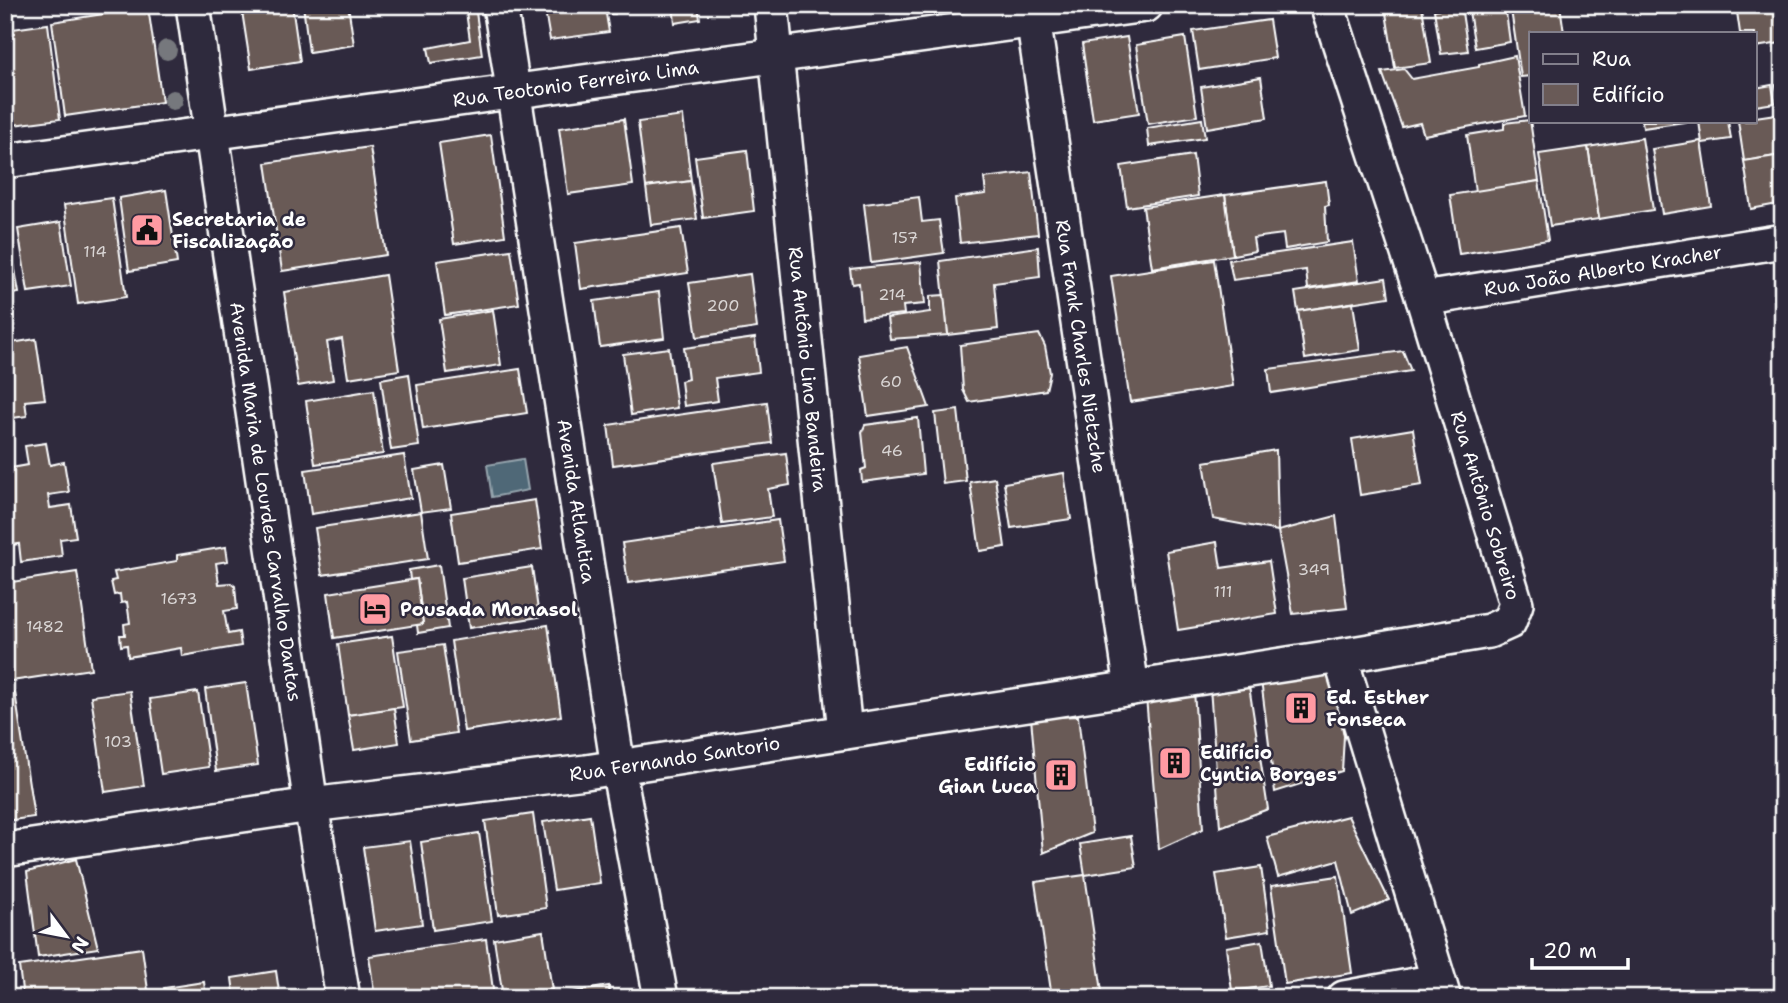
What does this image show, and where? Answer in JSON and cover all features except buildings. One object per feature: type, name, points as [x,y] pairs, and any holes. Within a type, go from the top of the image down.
[{"type":"street","name":"Avenida Maria de Lourdes Carvalho Dantas","points":[[193,5],[311,805],[343,998]]},
{"type":"street","name":"Avenida Atlantica","points":[[500,5],[618,767],[661,998]]},
{"type":"street","name":"Rua Antônio Lino Bandeira","points":[[771,5],[845,732]]},
{"type":"street","name":"Rua Teotonio Ferreira Lima","points":[[5,162],[776,56],[1032,13],[1146,5]]},
{"type":"street","name":"Rua Antônio Sobreiro","points":[[1327,5],[1423,299],[1513,589],[1515,610],[1503,626],[1489,631],[1340,656]]},
{"type":"street","name":"Rua Frank Charles Nietzche","points":[[1032,13],[1132,688]]},
{"type":"street","name":"Rua João Alberto Kracher","points":[[1423,299],[1783,242]]},
{"type":"street","name":"Rua Fernando Santorio","points":[[5,850],[311,805],[618,767],[1340,656]]},
{"type":"street","points":[[1340,656],[1440,989],[1344,998]]},
{"type":"water","points":[[523,459],[528,490],[492,497],[487,465]]},
{"type":"place","name":"Secretaria de Fiscalização","points":[[147,230]]},
{"type":"place","name":"Pousada Monasol","points":[[375,609]]},
{"type":"place","name":"Ed. Esther Fonseca","points":[[1301,708]]},
{"type":"place","name":"Edifício Cyntia Borges","points":[[1175,763]]},
{"type":"place","name":"Edifício Gian Luca","points":[[1061,775]]}]
